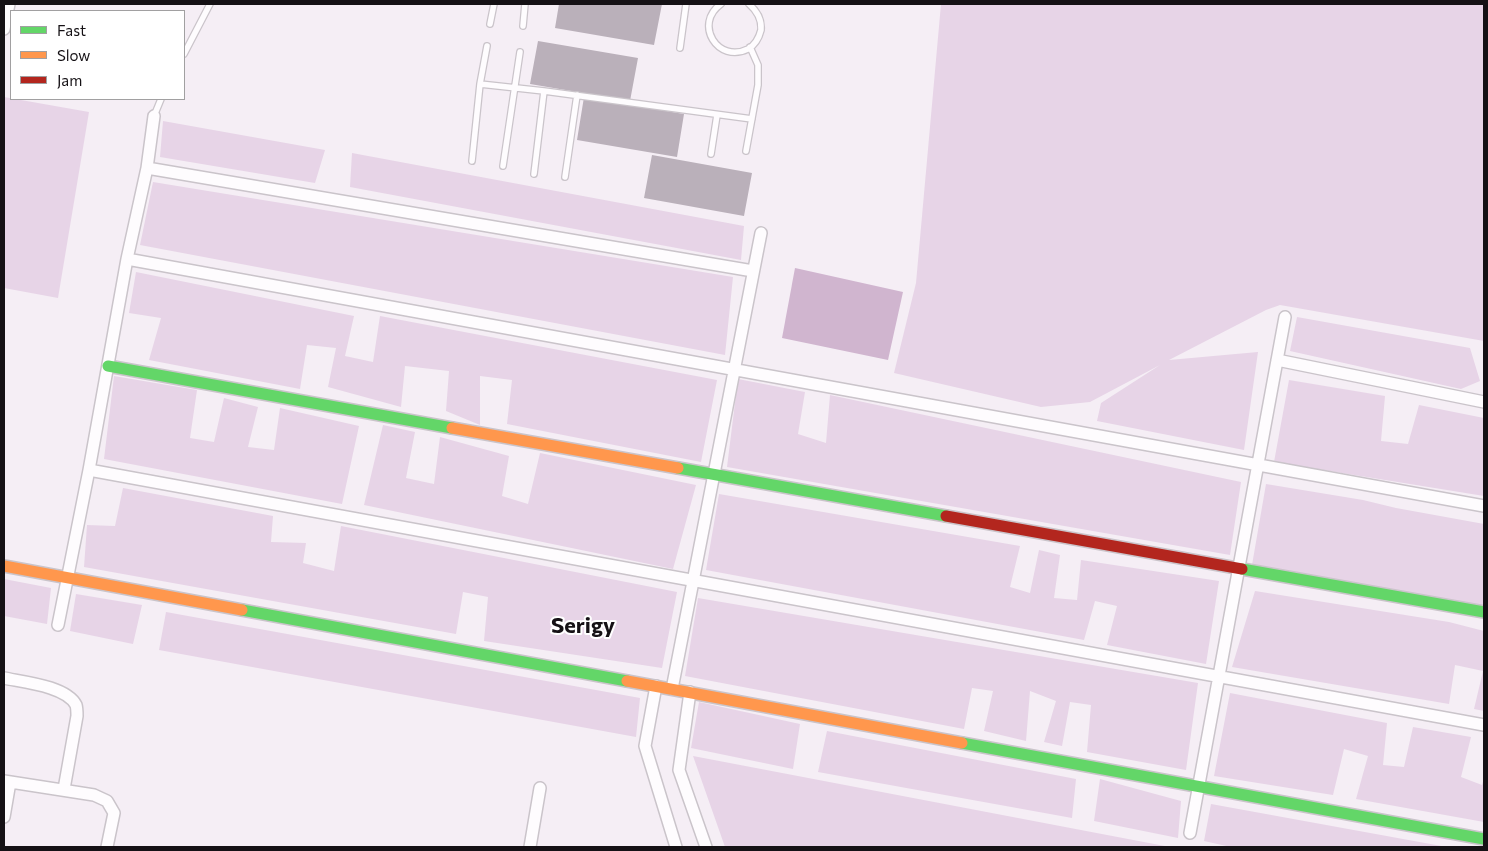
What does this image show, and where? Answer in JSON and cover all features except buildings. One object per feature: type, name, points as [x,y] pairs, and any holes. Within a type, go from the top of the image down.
[{"type":"street","points":[[4,29],[8,4]]},
{"type":"street","points":[[58,625],[90,470],[127,259],[147,168],[154,116]]},
{"type":"street","points":[[147,168],[753,271]]},
{"type":"street","points":[[672,689],[761,233]]},
{"type":"street","points":[[127,259],[1484,506]]},
{"type":"street","points":[[1190,833],[1285,317]]},
{"type":"street","points":[[1277,360],[1484,402]]},
{"type":"street","points":[[108,366],[1484,612]]},
{"type":"street","points":[[90,470],[1484,725]]},
{"type":"street","points":[[4,566],[1484,839]]},
{"type":"street","points":[[4,678],[45,686],[59,691],[66,694],[76,705],[77,716],[64,790]]},
{"type":"street","points":[[656,686],[645,746],[676,847]]},
{"type":"street","points":[[690,692],[679,770],[706,847]]},
{"type":"street","points":[[4,816],[7,781],[94,795],[107,801],[114,813],[108,847]]},
{"type":"street","points":[[530,847],[540,788]]},
{"type":"lane","points":[[185,52],[210,4]]},
{"type":"lane","points":[[490,24],[494,4]]},
{"type":"lane","points":[[523,26],[525,4]]},
{"type":"lane","points":[[680,48],[686,4]]},
{"type":"lane","points":[[716,5],[709,23],[709,32],[712,40],[718,46],[734,52],[750,48],[760,34],[760,17],[749,4]]},
{"type":"lane","points":[[472,161],[486,46]]},
{"type":"lane","points":[[746,151],[758,85],[758,65],[750,48]]},
{"type":"lane","points":[[503,166],[520,52]]},
{"type":"lane","points":[[480,84],[752,119]]},
{"type":"lane","points":[[534,174],[544,91]]},
{"type":"lane","points":[[565,177],[577,95]]},
{"type":"lane","points":[[154,116],[161,100]]},
{"type":"lane","points":[[711,154],[717,114]]},
{"type":"shaded area","points":[[941,4],[1484,4],[1484,341],[1280,305],[1266,310],[1169,360],[1258,352],[1244,450],[1097,421],[1101,403],[1160,365],[1090,402],[1041,407],[894,373],[916,283]]},
{"type":"shaded area","points":[[4,97],[10,98],[10,100],[21,100],[89,112],[58,298],[4,288]]},
{"type":"shaded area","points":[[163,121],[325,150],[315,183],[160,157]]},
{"type":"shaded area","points":[[352,153],[744,226],[741,260],[350,187]]},
{"type":"shaded area","points":[[153,182],[733,277],[725,355],[140,245]]},
{"type":"shaded area","points":[[795,268],[903,292],[888,360],[782,338]]},
{"type":"shaded area","points":[[136,272],[354,316],[345,356],[373,362],[380,316],[717,380],[701,462],[507,424],[512,380],[480,376],[480,425],[446,411],[449,371],[405,366],[401,407],[328,387],[336,348],[307,345],[300,389],[149,360],[161,318],[129,313]]},
{"type":"shaded area","points":[[1297,317],[1470,348],[1480,381],[1461,389],[1290,351]]},
{"type":"shaded area","points":[[114,376],[197,390],[190,438],[214,442],[224,398],[258,407],[248,447],[274,450],[280,408],[359,426],[342,504],[104,459]]},
{"type":"shaded area","points":[[738,379],[805,392],[798,434],[826,443],[830,395],[1241,482],[1230,555],[727,467]]},
{"type":"shaded area","points":[[1289,380],[1385,396],[1381,441],[1408,444],[1419,405],[1484,418],[1484,496],[1274,462]]},
{"type":"shaded area","points":[[383,425],[415,432],[406,478],[434,484],[440,437],[509,456],[502,496],[528,504],[540,453],[696,485],[673,569],[364,505]]},
{"type":"shaded area","points":[[1266,484],[1363,500],[1484,524],[1484,606],[1252,565]]},
{"type":"shaded area","points":[[123,488],[273,516],[271,542],[306,543],[303,563],[334,571],[341,526],[677,592],[662,668],[484,641],[488,597],[463,592],[456,634],[84,567],[87,525],[115,526]]},
{"type":"shaded area","points":[[719,494],[1020,546],[1010,587],[1030,593],[1039,550],[1060,555],[1054,598],[1077,600],[1081,560],[1219,581],[1206,664],[1107,645],[1117,606],[1095,601],[1084,640],[706,570]]},
{"type":"shaded area","points":[[4,579],[51,588],[47,624],[4,616]]},
{"type":"shaded area","points":[[1255,591],[1449,622],[1484,631],[1484,711],[1474,709],[1483,671],[1455,665],[1449,704],[1232,667]]},
{"type":"shaded area","points":[[76,594],[142,605],[133,644],[70,631]]},
{"type":"shaded area","points":[[698,598],[1198,683],[1186,770],[1087,752],[1091,705],[1070,702],[1062,746],[1044,742],[1056,701],[1030,691],[1026,741],[984,731],[993,691],[972,688],[964,729],[685,676]]},
{"type":"shaded area","points":[[166,612],[640,698],[636,737],[159,650]]},
{"type":"shaded area","points":[[1230,693],[1387,723],[1383,765],[1404,767],[1413,727],[1471,737],[1461,777],[1482,785],[1484,778],[1484,822],[1356,799],[1368,756],[1344,749],[1333,795],[1214,776]]},
{"type":"shaded area","points":[[699,702],[800,724],[793,769],[691,748]]},
{"type":"shaded area","points":[[827,731],[1076,779],[1072,818],[818,772]]},
{"type":"shaded area","points":[[693,756],[1170,847],[725,847]]},
{"type":"shaded area","points":[[1100,779],[1181,801],[1178,838],[1094,821]]},
{"type":"shaded area","points":[[1211,804],[1447,847],[1231,847],[1204,841]]},
{"type":"traffic: fast","points":[[108,366],[452,428]]},
{"type":"traffic: fast","points":[[678,468],[946,516]]},
{"type":"traffic: fast","points":[[1242,569],[1484,612]]},
{"type":"traffic: fast","points":[[242,610],[627,681]]},
{"type":"traffic: fast","points":[[962,743],[1484,839]]},
{"type":"traffic: slow","points":[[452,428],[678,468]]},
{"type":"traffic: slow","points":[[4,566],[242,610]]},
{"type":"traffic: slow","points":[[627,681],[962,743]]},
{"type":"traffic: jam","points":[[946,516],[1242,569]]},
{"type":"district","name":"Serigy","points":[[583,626]]}]
